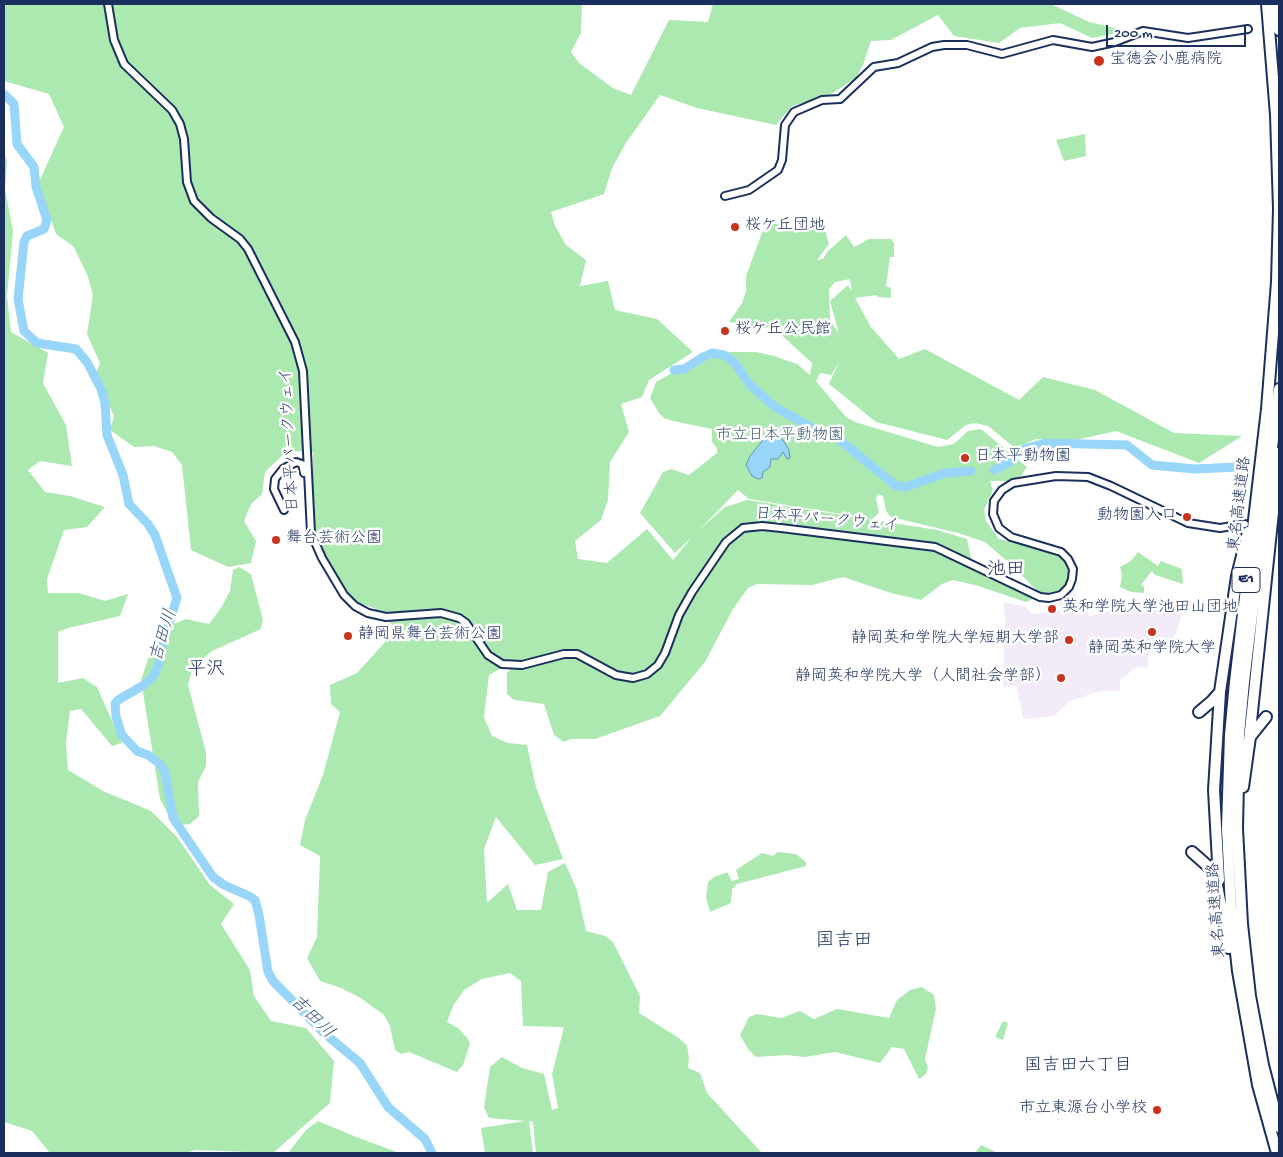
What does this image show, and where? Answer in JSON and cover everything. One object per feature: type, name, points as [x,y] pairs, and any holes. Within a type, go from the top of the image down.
[{"type":"highway","name":"東名高速道路","points":[[1267,4],[1276,115],[1279,240],[1272,363],[1235,682],[1228,828],[1234,949],[1258,1085],[1277,1153]]},
{"type":"highway","points":[[1276,4],[1279,30]]},
{"type":"highway","name":"東名高速道路","points":[[1279,389],[1251,612],[1239,735],[1236,828],[1244,949],[1252,1009],[1279,1126]]},
{"type":"highway","points":[[1238,871],[1248,750],[1279,440]]},
{"type":"highway","points":[[1275,493],[1274,515],[1279,531]]},
{"type":"highway","points":[[1223,915],[1215,831],[1214,790],[1220,692],[1237,576],[1255,507]]},
{"type":"highway","points":[[1199,712],[1212,702],[1220,692]]},
{"type":"highway","points":[[1248,750],[1252,732],[1266,717]]},
{"type":"highway","points":[[1192,852],[1214,874],[1234,982],[1258,1085]]},
{"type":"street","name":"日本平パークウェイ","points":[[108,4],[114,40],[121,58],[131,73],[172,110],[180,124],[184,139],[186,182],[194,201],[248,249],[295,342],[303,371],[308,491],[313,539],[340,589],[355,606],[381,616],[441,613],[459,618],[466,622],[488,655],[502,664],[522,665],[564,654],[577,654],[616,675],[626,678],[641,676],[658,665],[692,592],[726,542],[743,528],[762,526],[935,546],[1040,597],[1049,598],[1061,595],[1069,587],[1073,569],[1068,559],[1061,552],[1011,536],[999,528],[993,514],[994,501],[1002,490],[1013,483],[1056,476],[1088,478],[1111,486],[1188,523],[1220,528],[1245,524]]},
{"type":"street","points":[[725,196],[750,190],[778,170],[782,160],[785,125],[794,112],[822,100],[840,99],[874,68],[898,63],[932,47],[967,45],[1002,54],[1053,40],[1092,47],[1121,40],[1143,31],[1188,38],[1248,29]]},
{"type":"street","points":[[284,510],[274,490],[274,483],[279,472],[306,457]]},
{"type":"street","points":[[296,462],[303,467],[308,491]]},
{"type":"shaded area","points":[[1071,591],[1087,607],[1089,616],[1158,600],[1183,601],[1185,606],[1170,651],[1148,653],[1148,668],[1138,666],[1120,680],[1120,691],[1101,691],[1087,695],[1069,702],[1054,716],[1023,718],[1016,685],[1003,687],[1005,617],[1003,602],[1026,607],[1032,614],[1061,610],[1059,599]]},
{"type":"green space","name":"市立日本平動物園","points":[[4,4],[582,4],[581,33],[571,52],[579,63],[613,88],[631,95],[669,20],[708,22],[713,4],[1051,4],[1089,22],[1127,31],[1092,38],[1060,23],[1020,28],[999,43],[954,36],[938,15],[891,40],[871,41],[863,65],[856,78],[828,96],[792,106],[776,125],[697,108],[660,95],[626,143],[612,168],[604,194],[551,212],[555,226],[566,245],[586,260],[580,286],[608,281],[615,310],[657,319],[693,352],[649,380],[642,397],[621,404],[629,432],[610,462],[608,500],[601,520],[575,541],[578,559],[607,563],[647,529],[673,560],[692,537],[675,553],[640,513],[663,472],[671,469],[689,475],[717,453],[717,448],[712,442],[712,429],[673,421],[664,418],[659,413],[650,398],[656,382],[709,352],[756,352],[774,356],[797,364],[810,375],[812,363],[775,329],[729,322],[742,303],[746,291],[746,276],[766,222],[790,226],[821,216],[829,244],[817,260],[823,259],[828,251],[846,235],[854,247],[869,239],[891,239],[894,243],[894,257],[890,257],[886,286],[891,288],[891,298],[878,297],[877,295],[855,298],[871,327],[899,359],[925,349],[1019,400],[1043,377],[1095,390],[1174,433],[1242,436],[1199,463],[1116,431],[1076,440],[1036,439],[1015,448],[988,426],[975,423],[966,425],[947,440],[876,422],[829,384],[839,362],[831,375],[820,373],[816,381],[846,417],[855,422],[938,447],[954,444],[968,431],[981,429],[1027,467],[1020,477],[1012,481],[990,481],[993,490],[984,510],[986,521],[999,539],[1046,549],[1065,560],[1071,573],[1066,587],[1047,595],[1038,592],[1014,567],[985,542],[958,533],[891,517],[886,511],[883,496],[878,494],[876,498],[879,513],[872,519],[749,499],[738,490],[700,529],[725,507],[747,500],[937,530],[967,539],[973,568],[1033,599],[1026,602],[975,585],[953,580],[942,584],[921,600],[891,593],[843,577],[812,585],[757,584],[748,588],[733,609],[705,662],[660,716],[595,739],[571,739],[564,742],[554,735],[544,704],[514,700],[507,694],[507,672],[515,667],[531,665],[514,661],[489,675],[484,717],[492,736],[508,743],[527,745],[536,787],[563,859],[535,865],[496,817],[484,849],[487,903],[508,884],[517,910],[541,910],[548,872],[565,863],[577,890],[586,931],[605,936],[613,942],[640,996],[639,1013],[679,1038],[687,1046],[688,1068],[700,1073],[707,1093],[762,1153],[536,1153],[533,1122],[529,1121],[533,1153],[485,1153],[481,1128],[525,1121],[489,1118],[484,1107],[490,1067],[502,1057],[522,1068],[544,1074],[552,1110],[558,1108],[552,1074],[564,1027],[523,1026],[521,981],[510,973],[482,979],[464,990],[453,1006],[447,1022],[458,1028],[470,1044],[463,1065],[457,1072],[409,1052],[401,1054],[395,1050],[390,1026],[384,1015],[359,997],[320,981],[307,958],[317,937],[320,856],[300,845],[305,820],[323,775],[340,712],[331,704],[330,685],[357,673],[397,629],[374,608],[355,602],[330,569],[312,528],[313,452],[287,451],[265,472],[262,494],[251,504],[244,521],[256,541],[251,563],[228,567],[191,550],[182,465],[172,452],[154,446],[134,447],[110,430],[114,416],[95,375],[100,363],[87,334],[93,295],[88,277],[74,247],[56,234],[38,184],[64,127],[49,94],[4,81]],"holes":[[[850,279],[852,291],[848,285],[830,301],[839,333],[830,321],[829,289],[835,282]]]},
{"type":"green space","points":[[1085,134],[1086,156],[1064,161],[1056,140]]},
{"type":"green space","points":[[4,152],[7,161],[5,189],[13,231],[7,296],[11,332],[48,353],[43,383],[66,425],[72,466],[40,461],[28,470],[45,492],[70,496],[105,507],[87,527],[64,530],[47,579],[48,593],[79,593],[105,601],[128,594],[120,616],[58,632],[58,683],[83,678],[97,687],[122,743],[112,746],[81,709],[70,711],[66,743],[68,770],[103,791],[151,811],[177,837],[210,885],[234,904],[221,924],[250,970],[254,996],[271,1021],[306,1028],[334,1061],[330,1103],[273,1153],[196,1150],[183,1153],[50,1153],[32,1131],[4,1122]]},
{"type":"green space","points":[[1138,552],[1158,566],[1161,561],[1182,569],[1183,584],[1155,575],[1152,571],[1141,585],[1144,587],[1144,593],[1131,592],[1120,587],[1122,575],[1120,567],[1131,561]]},
{"type":"green space","points":[[239,567],[251,574],[263,620],[261,629],[212,651],[193,667],[188,685],[206,752],[206,766],[198,782],[199,816],[190,824],[180,825],[170,818],[160,799],[141,680],[149,656],[165,637],[171,625],[186,619],[209,624],[221,608],[230,591],[233,570]]},
{"type":"green space","points":[[778,852],[796,854],[806,862],[806,866],[737,884],[732,889],[731,903],[710,912],[706,898],[708,882],[714,877],[727,872],[732,881],[739,879],[736,870],[762,853],[773,856]]},
{"type":"green space","points":[[922,987],[934,995],[936,1009],[925,1059],[928,1067],[926,1074],[919,1079],[904,1049],[892,1047],[880,1063],[835,1052],[805,1057],[786,1055],[756,1057],[748,1049],[740,1035],[749,1017],[757,1014],[781,1018],[800,1011],[814,1019],[837,1009],[889,1018],[897,1000],[910,990]]},
{"type":"green space","points":[[1003,1021],[1008,1023],[1003,1040],[995,1037]]},
{"type":"green space","points":[[318,1121],[399,1153],[288,1153],[306,1130]]},
{"type":"green space","points":[[981,1145],[994,1151],[995,1153],[975,1153]]},
{"type":"water","points":[[768,434],[774,434],[783,440],[789,450],[790,458],[787,459],[783,452],[778,459],[771,459],[770,467],[763,472],[762,478],[758,479],[752,476],[746,465],[750,456]]},
{"type":"waterway","name":"吉田川","points":[[4,94],[14,104],[17,144],[34,167],[36,187],[47,220],[44,229],[27,236],[24,242],[18,299],[24,331],[37,343],[76,349],[87,362],[101,389],[105,403],[107,435],[123,475],[129,504],[148,524],[155,535],[177,598],[158,666],[153,677],[144,685],[118,700],[115,704],[116,717],[122,735],[137,751],[148,755],[160,764],[165,772],[173,818],[213,877],[224,885],[255,900],[268,972],[273,981],[324,1033],[360,1063],[388,1107],[425,1139],[432,1153]]},
{"type":"waterway","points":[[674,370],[684,369],[712,353],[724,355],[734,362],[750,385],[775,407],[816,430],[835,436],[896,486],[905,487],[945,473],[971,471]]},
{"type":"waterway","points":[[1024,449],[1045,443],[1127,445],[1152,465],[1195,469],[1238,467]]},
{"type":"waterway","points":[[994,470],[1014,460]]},
{"type":"place","name":"宝徳会小鹿病院","points":[[1099,61]]},
{"type":"place","name":"桜ケ丘団地","points":[[735,227]]},
{"type":"place","name":"桜ケ丘公民館","points":[[725,331]]},
{"type":"place","name":"日本平動物園","points":[[965,458]]},
{"type":"place","name":"動物園入口","points":[[1187,517]]},
{"type":"place","name":"舞台芸術公園","points":[[276,540]]},
{"type":"place","name":"英和学院大学池田山団地","points":[[1052,609]]},
{"type":"place","name":"静岡英和学院大学","points":[[1152,632]]},
{"type":"place","name":"静岡県舞台芸術公園","points":[[348,636]]},
{"type":"place","name":"静岡英和学院大学短期大学部","points":[[1069,640]]},
{"type":"place","name":"静岡英和学院大学（人間社会学部）","points":[[1061,678]]},
{"type":"place","name":"市立東源台小学校","points":[[1157,1110]]},
{"type":"district","name":"池田","points":[[1006,571]]},
{"type":"district","name":"平沢","points":[[206,671]]},
{"type":"district","name":"国吉田","points":[[844,942]]},
{"type":"district","name":"国吉田六丁目","points":[[1078,1067]]}]
